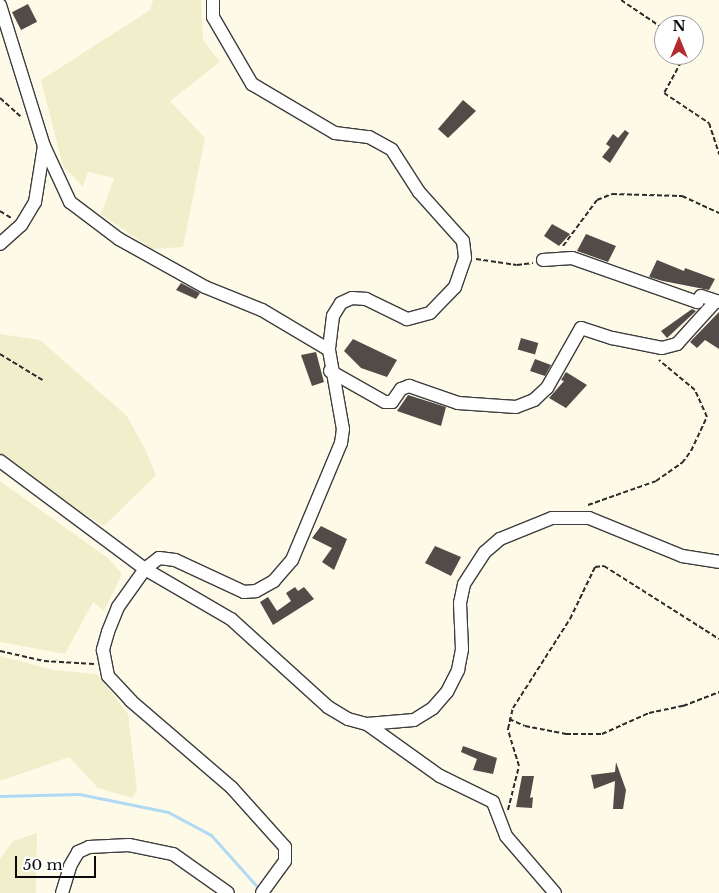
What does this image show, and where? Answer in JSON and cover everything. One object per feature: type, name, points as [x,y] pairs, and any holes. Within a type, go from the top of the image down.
[{"type":"street","points":[[213,0],[213,17],[252,84],[335,133],[369,137],[392,150],[419,192],[463,241],[465,258],[455,287],[430,313],[417,319],[407,319],[366,299],[352,298],[341,303],[333,316],[329,350],[330,371],[343,429],[341,443],[292,560],[274,581],[256,591],[244,592],[175,560],[159,558],[145,569],[118,607],[103,650],[104,664],[108,676],[131,701],[232,788],[278,836],[285,847],[284,861],[262,893]]},
{"type":"street","points":[[0,5],[44,146],[70,202],[118,239],[188,279],[262,310],[329,350]]},
{"type":"street","points":[[0,244],[21,224],[34,202],[44,146]]},
{"type":"street","points":[[330,371],[385,402],[392,402],[401,389],[409,386],[458,403],[516,407],[534,400],[547,388],[580,328],[612,338],[662,348],[677,344],[718,302],[701,296],[697,302],[572,258],[543,260]]},
{"type":"street","points":[[0,461],[145,569],[225,614],[328,707],[348,719],[367,724],[388,725],[414,720],[433,708],[447,692],[458,670],[462,649],[460,603],[464,584],[484,552],[500,539],[535,524],[572,516],[589,518],[682,556],[719,562]]},
{"type":"street","points":[[367,724],[440,776],[482,794],[494,802],[506,836],[555,893]]},
{"type":"street","points":[[62,893],[70,866],[78,852],[89,847],[129,845],[173,854],[228,893]]},
{"type":"path","points":[[621,0],[654,23]]},
{"type":"path","points":[[679,65],[664,92],[709,123],[719,154]]},
{"type":"path","points":[[0,98],[24,120]]},
{"type":"path","points":[[465,258],[517,265],[543,260],[563,247],[598,200],[612,194],[682,196],[719,213]]},
{"type":"path","points":[[0,354],[44,381]]},
{"type":"path","points":[[572,516],[580,508],[656,481],[682,463],[691,451],[707,417],[695,390],[655,358]]},
{"type":"path","points":[[499,814],[509,810],[520,766],[509,719],[598,565],[719,639]]},
{"type":"path","points":[[0,652],[44,661],[104,664]]},
{"type":"path","points":[[509,719],[525,726],[566,734],[602,734],[649,713],[684,706],[719,692]]},
{"type":"shaded area","points":[[153,0],[201,0],[203,40],[220,62],[170,101],[205,138],[183,247],[152,249],[101,214],[114,178],[88,172],[83,187],[63,166],[41,80],[150,10]]},
{"type":"shaded area","points":[[0,334],[40,340],[127,416],[144,447],[156,475],[104,526],[0,463]]},
{"type":"shaded area","points":[[0,481],[108,558],[122,574],[104,611],[93,602],[65,654],[0,642]]},
{"type":"shaded area","points":[[0,656],[54,670],[97,674],[128,714],[137,790],[132,798],[98,788],[69,757],[0,781]]},
{"type":"shaded area","points":[[37,833],[36,893],[0,893],[0,859],[13,841]]},
{"type":"building","points":[[28,4],[37,22],[21,30],[12,12]]},
{"type":"building","points":[[463,100],[476,111],[448,138],[438,129]]},
{"type":"building","points":[[625,130],[629,133],[610,163],[602,157],[610,147],[606,144],[613,134],[618,138]]},
{"type":"building","points":[[552,224],[570,234],[559,246],[544,236]]},
{"type":"building","points":[[586,234],[616,246],[608,262],[577,251]]},
{"type":"building","points":[[657,260],[684,271],[685,268],[715,279],[709,290],[649,277]]},
{"type":"building","points":[[181,283],[200,293],[196,299],[176,290]]},
{"type":"building","points":[[692,309],[696,311],[667,338],[661,331]]},
{"type":"building","points":[[719,312],[719,349],[705,340],[697,348],[690,342]]},
{"type":"building","points":[[521,338],[538,343],[535,354],[518,350]]},
{"type":"building","points":[[353,339],[397,360],[387,377],[361,368],[344,351]]},
{"type":"building","points":[[316,352],[324,382],[312,386],[301,355]]},
{"type":"building","points":[[535,359],[551,365],[545,376],[530,371]]},
{"type":"building","points":[[566,372],[587,385],[566,408],[549,398],[564,381],[561,380]]},
{"type":"building","points":[[408,395],[446,407],[441,426],[397,411]]},
{"type":"building","points":[[321,526],[347,539],[334,570],[322,562],[332,548],[312,538]]},
{"type":"building","points":[[435,546],[461,557],[451,576],[425,563]]},
{"type":"building","points":[[295,587],[298,591],[304,587],[314,599],[273,625],[260,602],[268,597],[277,611],[291,601],[286,593]]},
{"type":"building","points":[[463,746],[497,758],[493,774],[473,770],[477,759],[461,752]]},
{"type":"building","points":[[616,762],[626,790],[623,809],[613,809],[615,781],[594,789],[591,775],[615,772]]},
{"type":"building","points":[[522,776],[534,776],[530,798],[533,797],[532,808],[516,807]]},
{"type":"waterway","points":[[0,796],[79,794],[168,812],[211,835],[261,891]]}]
